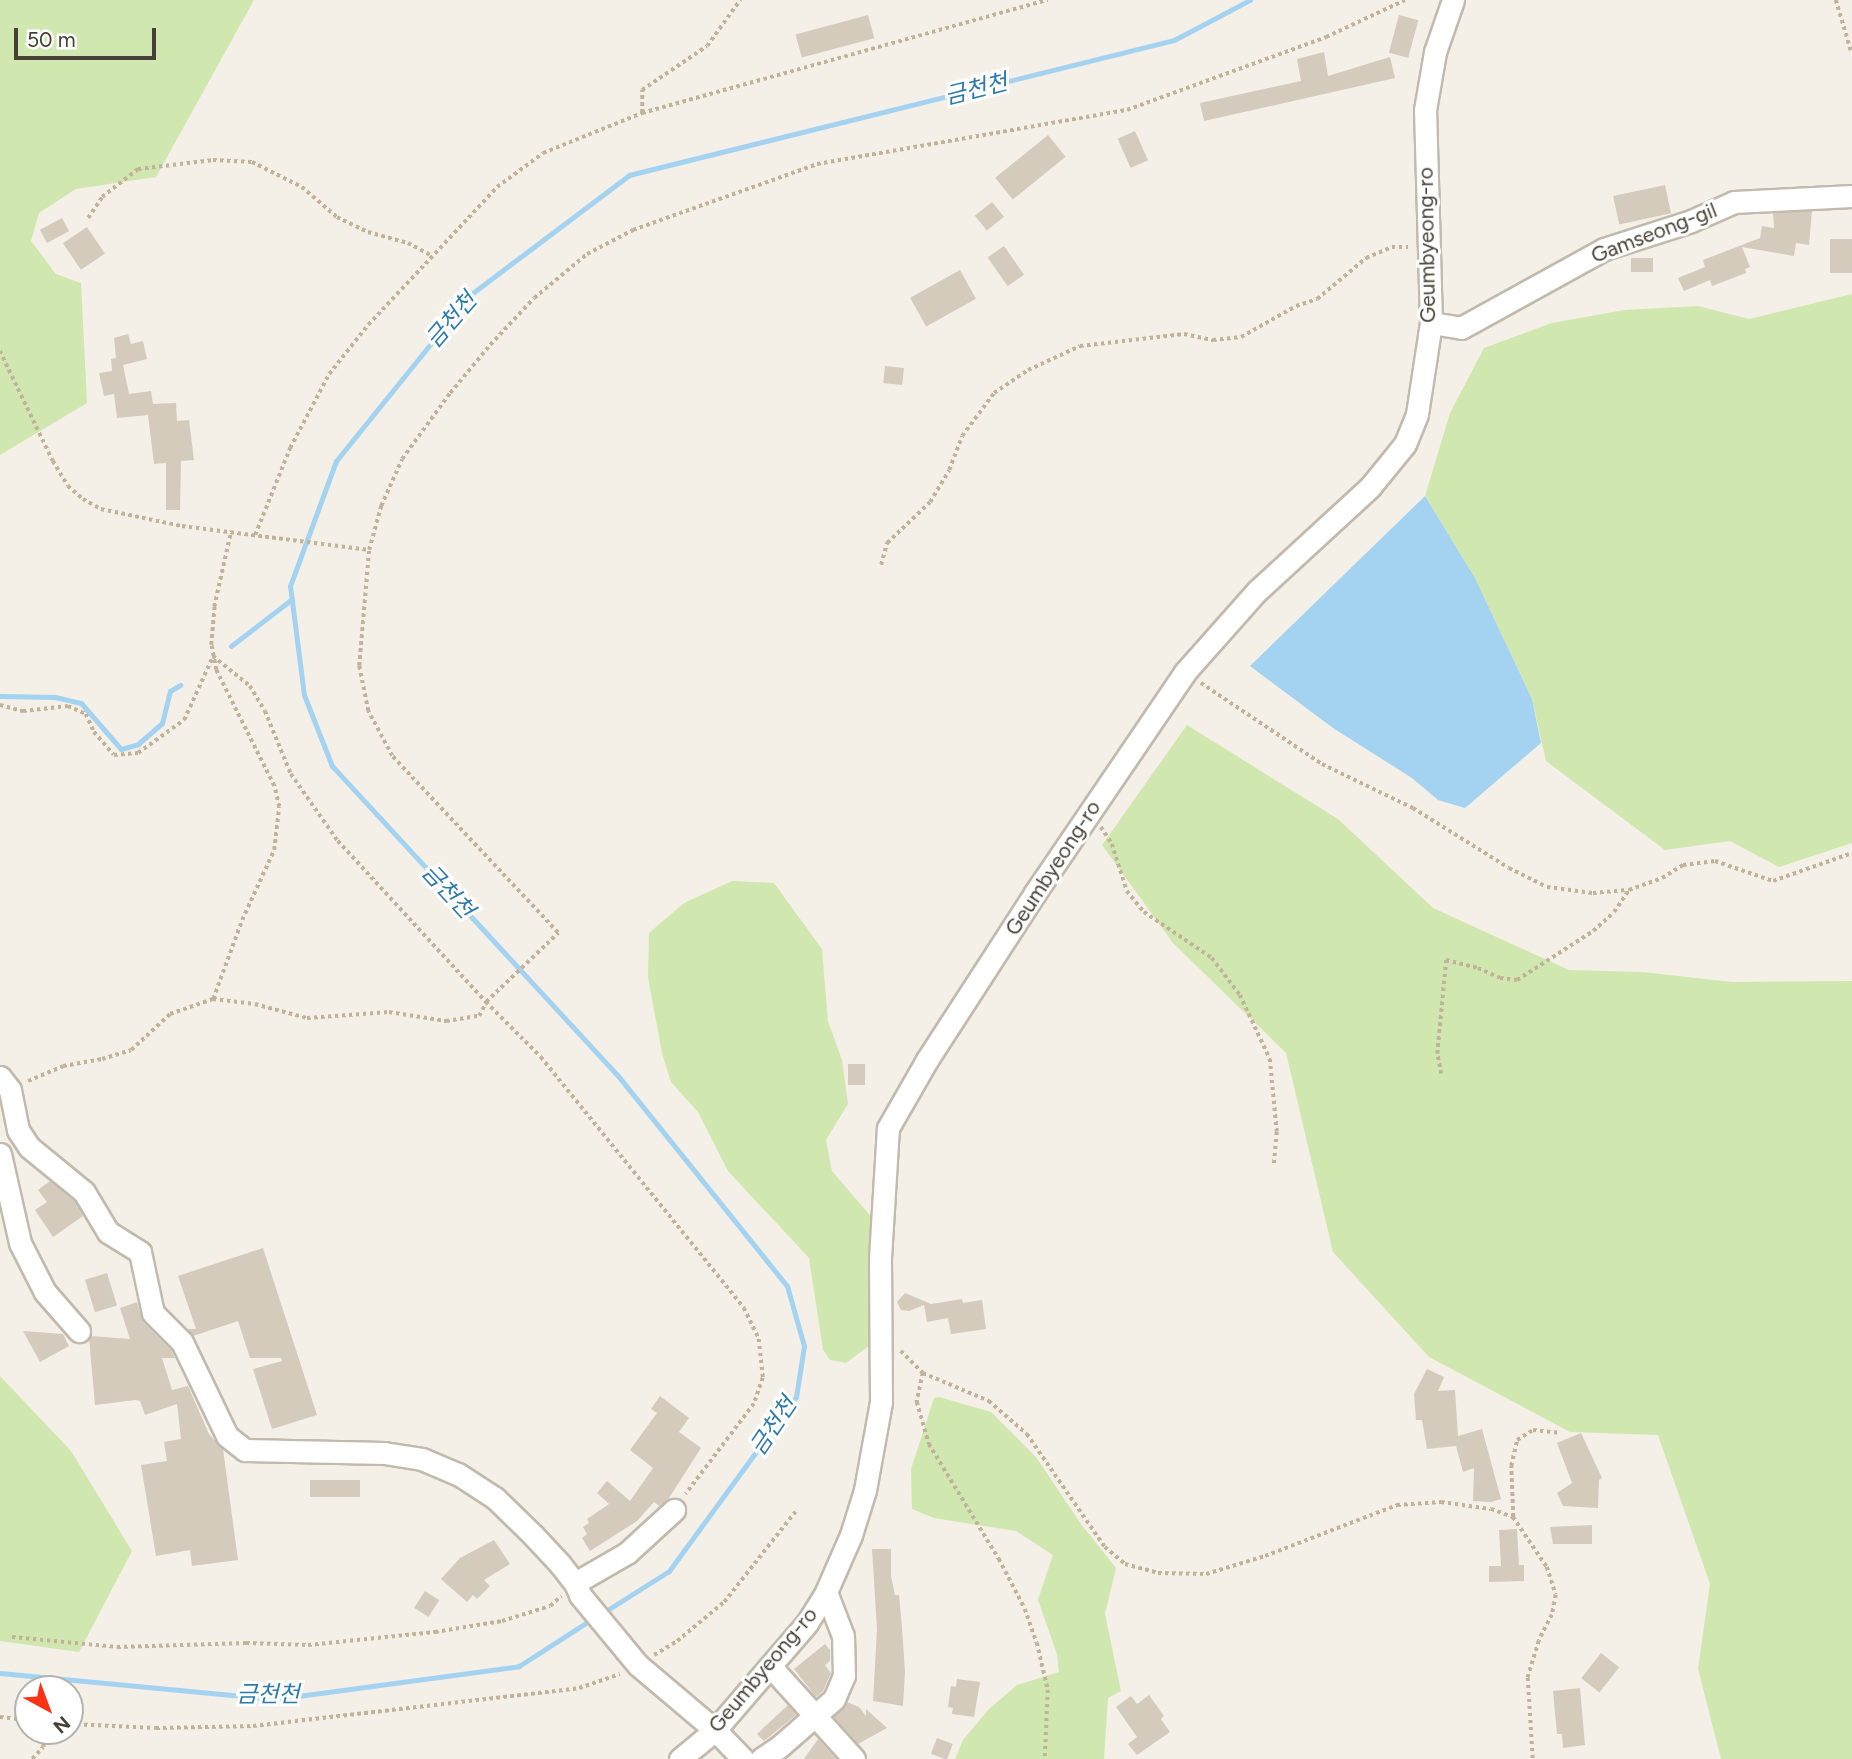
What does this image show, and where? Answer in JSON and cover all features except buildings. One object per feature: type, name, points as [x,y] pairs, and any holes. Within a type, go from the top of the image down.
[{"type":"street","name":"Geumbyeong-ro","points":[[680,1759],[715,1730],[807,1623],[826,1592],[851,1535],[865,1490],[881,1402],[880,1258],[888,1128],[928,1060],[1185,671],[1257,591],[1370,487],[1405,444],[1417,414],[1431,323],[1424,110],[1435,52],[1452,0]]},
{"type":"street","name":"Gamseong-gil","points":[[1431,323],[1461,328],[1604,249],[1691,221],[1734,202],[1852,196]]},
{"type":"street","points":[[5,1083],[18,1130],[29,1147],[84,1192],[108,1232],[140,1252],[153,1313],[182,1342],[227,1436],[245,1450],[384,1453],[422,1459],[458,1474],[495,1498],[533,1535],[638,1665],[715,1730],[743,1759]]},
{"type":"street","points":[[0,1141],[16,1120]]},
{"type":"street","points":[[0,1154],[20,1244],[45,1292],[79,1331]]},
{"type":"street","points":[[578,1589],[627,1553],[674,1510]]},
{"type":"street","points":[[761,1759],[779,1747],[834,1699],[844,1676],[843,1636],[826,1592]]},
{"type":"street","points":[[771,1667],[854,1759]]},
{"type":"path","points":[[642,113],[642,90],[707,46],[740,0]]},
{"type":"path","points":[[256,535],[290,448],[329,374],[368,325],[497,187],[543,153],[642,113],[1048,0]]},
{"type":"path","points":[[5,1083],[131,1050],[170,1014],[213,999],[255,1004],[307,1018],[389,1012],[446,1021],[479,1016],[485,1002],[558,933],[392,756],[368,712],[359,666],[369,550],[381,506],[402,459],[450,393],[534,298],[587,254],[634,230],[817,164],[1126,110],[1326,37],[1405,0]]},
{"type":"path","points":[[1836,0],[1852,54]]},
{"type":"path","points":[[88,218],[102,197],[138,169],[213,160],[252,162],[302,187],[337,217],[368,232],[408,243],[432,256]]},
{"type":"path","points":[[881,565],[887,543],[930,502],[948,470],[962,436],[986,403],[994,393],[1028,370],[1080,346],[1184,334],[1213,340],[1241,337],[1296,306],[1317,299],[1366,257],[1392,247],[1428,248]]},
{"type":"path","points":[[0,351],[52,461],[68,486],[101,509],[182,526],[369,550]]},
{"type":"path","points":[[213,999],[242,919],[274,850],[279,807],[274,786],[227,695],[213,656],[214,607],[231,531]]},
{"type":"path","points":[[0,705],[23,711],[68,706],[86,714],[94,732],[114,755],[138,753],[184,720],[213,656]]},
{"type":"path","points":[[213,656],[250,686],[265,712],[291,775],[338,841],[485,1002],[541,1056],[744,1308],[759,1339],[763,1378],[754,1404],[674,1510]]},
{"type":"path","points":[[1185,671],[1322,764],[1413,808],[1547,887],[1593,893],[1629,890],[1662,878],[1683,865],[1715,861],[1773,881],[1852,853]]},
{"type":"path","points":[[1090,811],[1112,844],[1127,891],[1144,912],[1212,958],[1240,995],[1269,1059],[1276,1132],[1274,1166]]},
{"type":"path","points":[[1441,1074],[1437,1054],[1446,960],[1478,968],[1500,978],[1517,980],[1592,931],[1614,912],[1629,890]]},
{"type":"path","points":[[882,1332],[923,1373],[989,1401],[1027,1434],[1105,1546],[1125,1564],[1158,1573],[1206,1574],[1265,1556],[1397,1505],[1441,1502],[1491,1509],[1513,1517]]},
{"type":"path","points":[[923,1373],[917,1402],[929,1444],[999,1559],[1025,1609],[1037,1643],[1048,1690],[1045,1759]]},
{"type":"path","points":[[1533,1759],[1528,1678],[1539,1641],[1552,1615],[1556,1595],[1547,1567],[1513,1517],[1511,1466],[1517,1440],[1533,1430],[1561,1433]]},
{"type":"path","points":[[84,1725],[156,1728],[253,1726],[579,1688],[638,1665],[677,1641],[724,1602],[795,1512]]},
{"type":"path","points":[[12,1637],[117,1647],[246,1643],[308,1645],[435,1632],[502,1621],[550,1606],[578,1589]]},
{"type":"path","points":[[32,1759],[43,1745]]},
{"type":"green space","points":[[0,0],[254,0],[156,177],[76,189],[39,213],[31,241],[56,274],[81,283],[87,403],[0,455]]},
{"type":"green space","points":[[1852,294],[1852,843],[1779,867],[1730,841],[1665,850],[1546,761],[1532,699],[1475,578],[1425,496],[1450,413],[1484,348],[1552,323],[1624,310],[1698,306],[1749,319]]},
{"type":"green space","points":[[1187,725],[1338,819],[1433,908],[1569,970],[1643,972],[1732,982],[1852,981],[1852,1759],[1721,1759],[1698,1669],[1710,1584],[1658,1435],[1570,1432],[1429,1357],[1333,1252],[1286,1053],[1173,943],[1102,845]]},
{"type":"green space","points":[[732,881],[774,883],[822,949],[828,1021],[842,1060],[848,1104],[826,1140],[832,1171],[874,1220],[874,1342],[846,1363],[830,1360],[823,1350],[809,1258],[728,1171],[698,1112],[671,1082],[662,1053],[648,978],[649,933],[684,903]]},
{"type":"green space","points":[[0,1376],[71,1451],[132,1551],[79,1652],[0,1641]]},
{"type":"green space","points":[[939,1397],[991,1412],[1036,1457],[1081,1524],[1116,1568],[1105,1614],[1121,1691],[1108,1698],[1104,1759],[955,1759],[963,1740],[989,1709],[1017,1685],[1059,1672],[1057,1654],[1038,1600],[1053,1555],[1016,1531],[934,1518],[912,1509],[911,1469],[934,1398]]},
{"type":"water","points":[[1425,496],[1475,578],[1532,699],[1541,743],[1465,808],[1438,800],[1412,778],[1333,728],[1250,666]]},
{"type":"waterway","name":"금천천","points":[[601,1614],[669,1571],[796,1397],[804,1346],[787,1286],[620,1078],[332,766],[304,695],[290,586],[336,461],[470,295],[629,175],[1174,40],[1250,0]]},
{"type":"waterway","points":[[231,646],[292,599]]},
{"type":"waterway","points":[[0,696],[55,697],[81,703],[121,749],[138,744],[162,723],[170,691],[180,685]]},
{"type":"waterway","name":"금천천","points":[[0,1673],[276,1699],[519,1666],[592,1619]]}]
